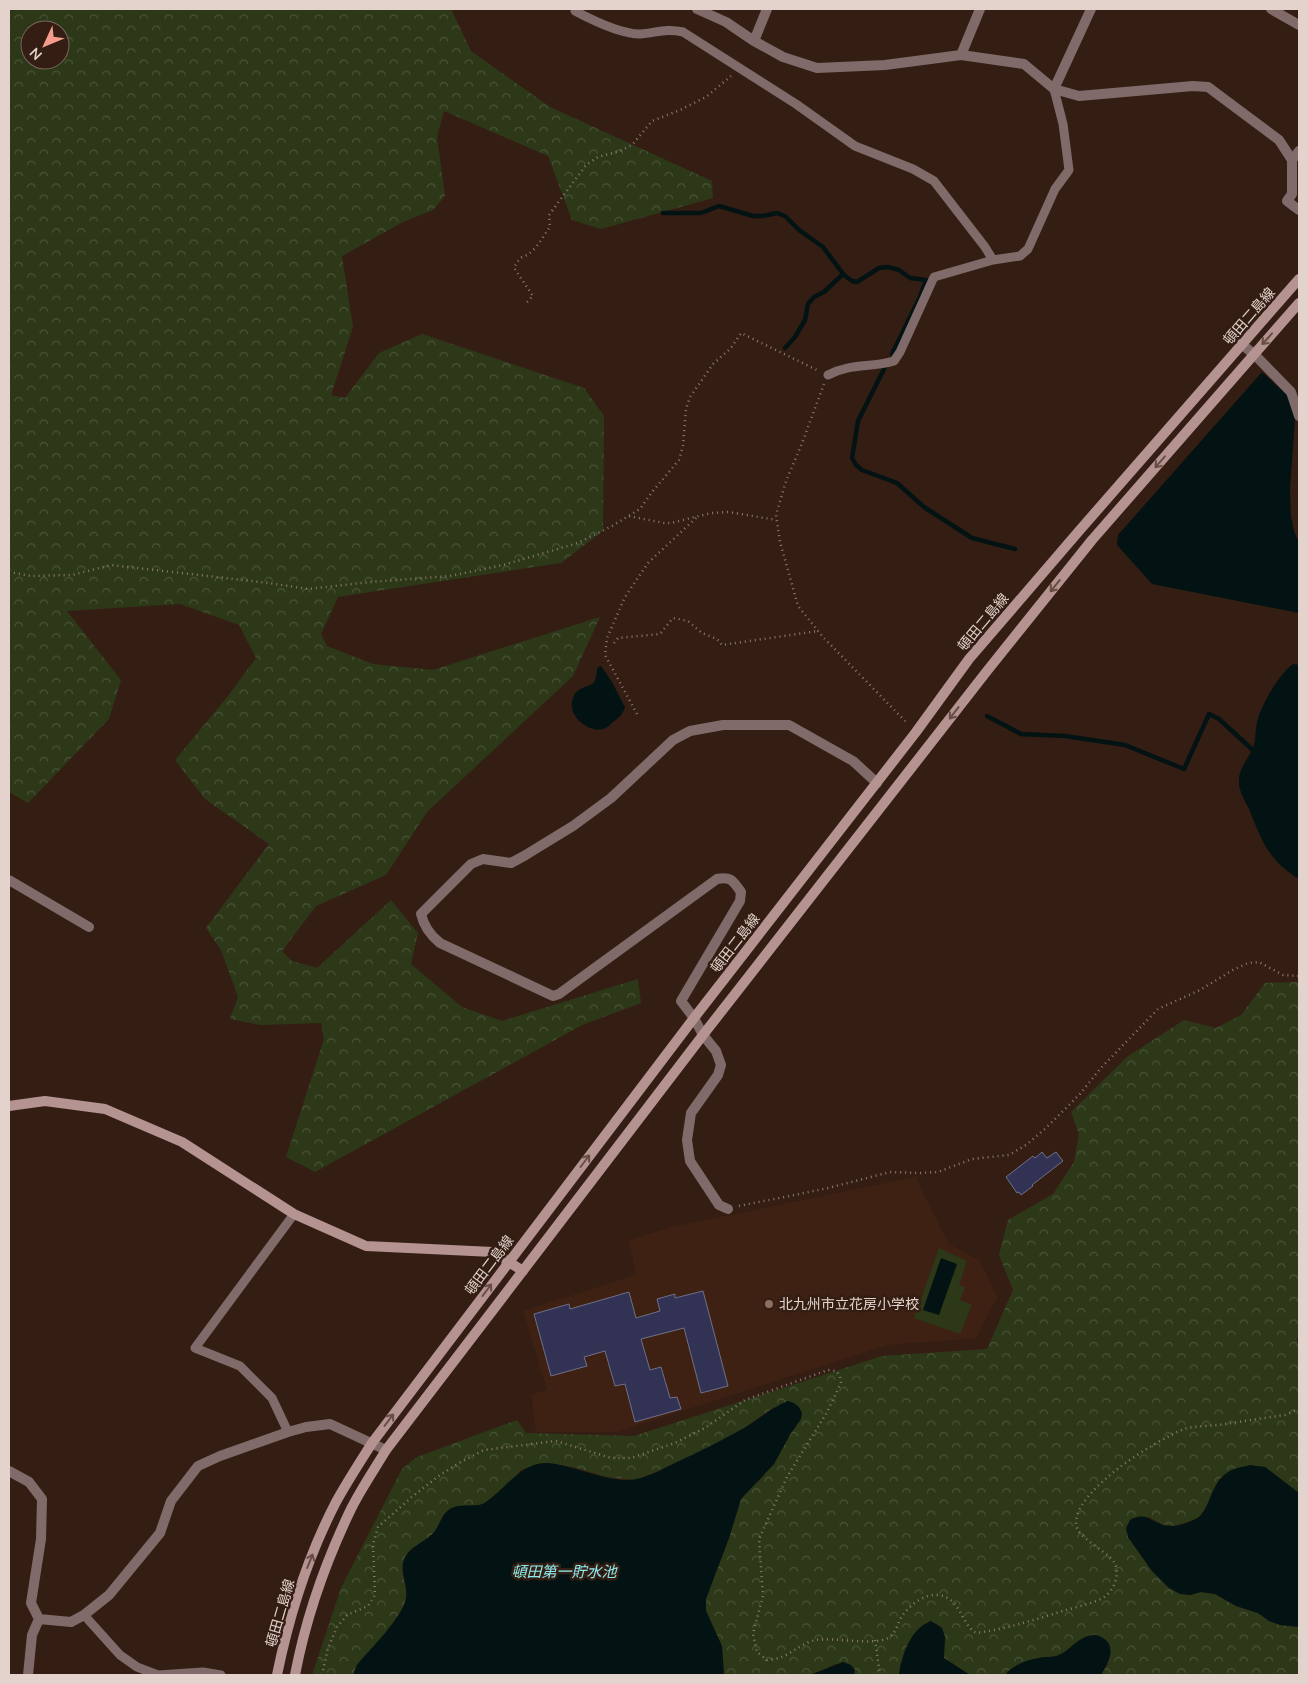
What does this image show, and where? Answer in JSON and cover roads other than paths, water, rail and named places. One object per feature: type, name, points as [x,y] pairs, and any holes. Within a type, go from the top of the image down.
[{"type":"main road","name":"頓田二島線","points":[[277,1675],[287,1630],[309,1563],[336,1502],[372,1443],[694,1018],[916,732],[969,659],[1299,279]]},
{"type":"main road","name":"頓田二島線","points":[[295,1675],[312,1605],[325,1567],[351,1508],[386,1450],[703,1035],[987,671],[1092,540],[1299,303]]},
{"type":"main road","points":[[9,1106],[45,1101],[105,1110],[182,1142],[294,1214],[366,1246],[493,1252],[523,1272]]},
{"type":"street","points":[[697,9],[726,22],[754,41],[783,57],[817,68],[885,64],[961,56],[1024,64],[1054,89],[1079,96],[1193,86],[1208,87],[1280,140],[1292,160],[1292,194],[1286,201],[1299,210]]},
{"type":"street","points":[[754,41],[767,9]]},
{"type":"street","points":[[961,56],[980,9]]},
{"type":"street","points":[[1054,89],[1091,9]]},
{"type":"street","points":[[1271,9],[1299,24]]},
{"type":"street","points":[[1292,160],[1299,151]]},
{"type":"street","points":[[1241,344],[1254,354],[1292,392],[1299,416]]},
{"type":"street","points":[[728,1209],[719,1205],[690,1161],[687,1140],[691,1113],[718,1075],[721,1065],[716,1051],[703,1035],[682,1001],[740,900],[741,892],[730,879],[725,877],[717,879],[607,960],[559,994],[552,996],[440,943],[431,936],[421,914],[471,864],[483,859],[511,863],[532,851],[573,826],[611,798],[673,740],[690,731],[723,725],[789,725],[853,761],[876,783]]},
{"type":"street","points":[[9,880],[89,927]]},
{"type":"street","points":[[39,1619],[71,1622],[84,1615],[109,1595],[160,1533],[170,1501],[198,1466],[220,1456],[288,1432],[306,1427],[330,1424],[386,1450]]},
{"type":"street","points":[[9,1471],[29,1482],[42,1499],[41,1539],[31,1603],[39,1619]]},
{"type":"street","points":[[28,1675],[32,1635],[39,1619]]},
{"type":"lane","points":[[574,11],[622,31],[640,34],[664,30],[683,32],[796,104],[855,146],[913,169],[934,181],[993,260]]},
{"type":"lane","points":[[828,375],[840,368],[880,365],[894,361],[900,352],[934,277],[993,260],[1020,256],[1028,250],[1055,189],[1069,170],[1063,124],[1054,89]]},
{"type":"lane","points":[[288,1432],[272,1398],[240,1366],[195,1348],[294,1214]]},
{"type":"lane","points":[[84,1615],[120,1654],[137,1667],[158,1675],[204,1672],[221,1675]]},
{"type":"water","points":[[1262,372],[1288,396],[1295,420],[1290,489],[1291,516],[1299,543],[1299,613],[1152,584],[1117,545],[1118,535]]},
{"type":"water","points":[[1293,664],[1299,665],[1299,879],[1280,865],[1267,849],[1242,795],[1239,784],[1239,775],[1254,745],[1257,722],[1262,707],[1271,690]]},
{"type":"water","points":[[601,666],[625,707],[620,716],[610,725],[598,730],[581,723],[574,713],[572,702],[579,690],[594,682],[598,667]]},
{"type":"water","points":[[941,1258],[957,1264],[939,1315],[923,1310]]},
{"type":"water","name":"頓田第一貯水池","points":[[788,1401],[799,1407],[802,1413],[801,1419],[774,1464],[741,1499],[729,1538],[706,1599],[706,1611],[722,1646],[724,1675],[353,1675],[357,1665],[385,1633],[403,1607],[406,1599],[403,1569],[405,1557],[412,1549],[432,1534],[450,1509],[486,1502],[522,1471],[538,1464],[548,1463],[617,1479],[642,1478],[720,1441]]},
{"type":"water","points":[[1250,1465],[1265,1467],[1299,1493],[1299,1627],[1280,1625],[1269,1621],[1258,1613],[1236,1606],[1215,1594],[1201,1592],[1190,1595],[1180,1594],[1169,1588],[1152,1571],[1128,1537],[1126,1528],[1130,1520],[1135,1518],[1144,1517],[1163,1525],[1171,1526],[1184,1524],[1196,1519],[1205,1510],[1213,1490],[1222,1477],[1228,1472]]},
{"type":"water","points":[[931,1621],[942,1628],[945,1637],[944,1658],[970,1675],[899,1675],[902,1659],[912,1636]]},
{"type":"water","points":[[1096,1635],[1108,1642],[1110,1647],[1109,1658],[1101,1675],[1005,1675],[1012,1668],[1020,1664],[1034,1659],[1059,1655],[1080,1640]]},
{"type":"water","points":[[843,1662],[851,1665],[855,1670],[854,1675],[810,1675]]},
{"type":"waterway","points":[[663,213],[701,213],[719,206],[753,216],[777,213],[785,216],[799,230],[823,247],[844,275],[852,281],[857,282],[879,268],[888,267],[899,270],[910,278],[926,280],[920,297],[892,354]]},
{"type":"waterway","points":[[785,348],[795,337],[805,320],[808,304],[842,275]]},
{"type":"waterway","points":[[885,367],[858,421],[852,458],[856,465],[862,470],[897,483],[924,507],[972,538],[1015,549]]},
{"type":"waterway","points":[[987,716],[1021,734],[1065,736],[1125,745],[1184,769],[1209,714],[1219,719],[1256,753]]},
{"type":"place","name":"北九州市立花房小学校","points":[[769,1304]]}]
